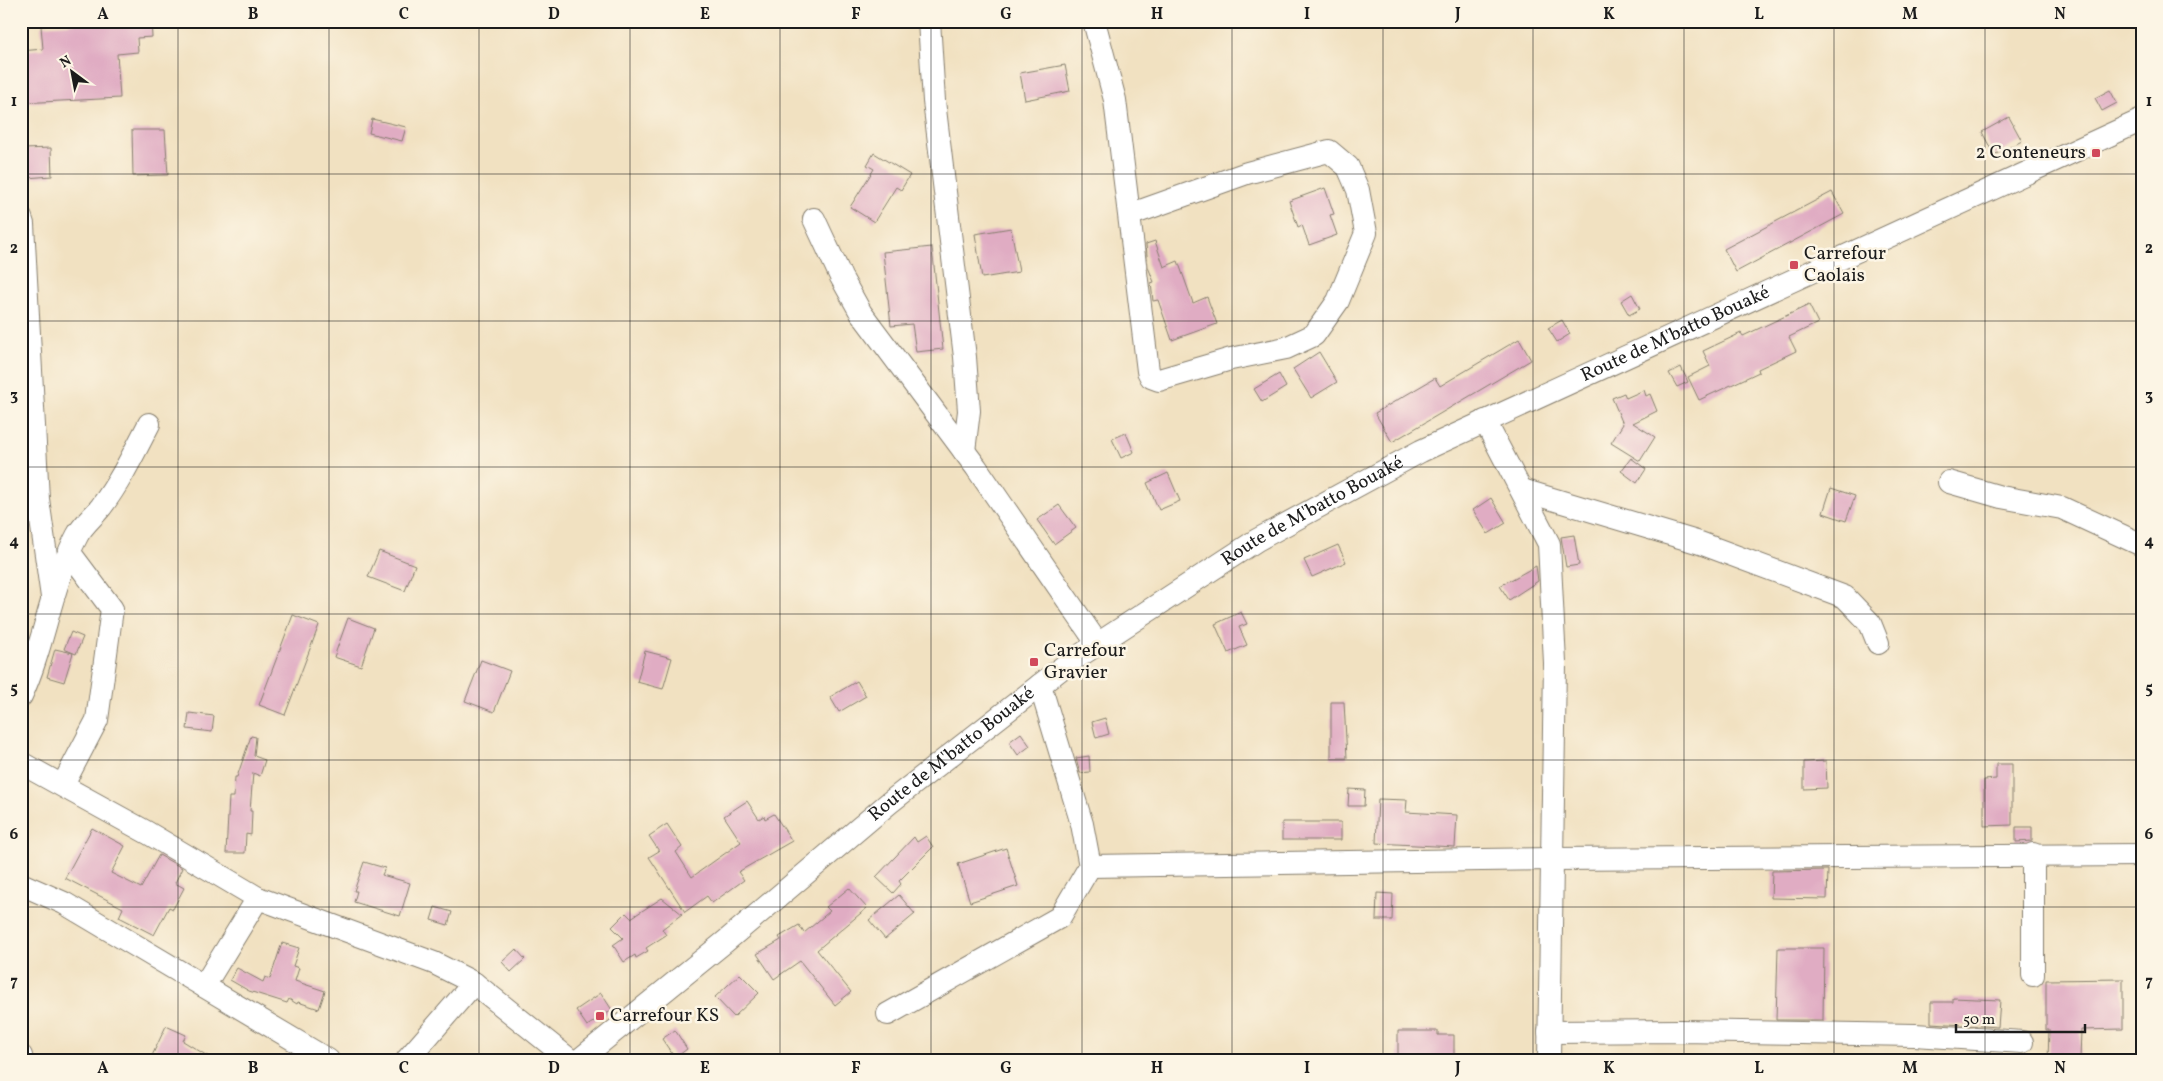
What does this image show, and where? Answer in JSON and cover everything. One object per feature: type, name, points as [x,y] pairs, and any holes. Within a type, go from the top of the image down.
[{"type":"street","points":[[929,21],[934,101],[966,366],[969,412],[964,451]]},
{"type":"street","points":[[1094,21],[1114,100],[1128,215],[1148,371],[1151,377],[1159,380],[1231,359],[1286,348],[1314,335],[1338,301],[1366,232],[1358,190],[1348,167],[1329,151],[1247,173],[1128,215]]},
{"type":"street","name":"Route de M'batto Bouaké","points":[[579,1060],[726,941],[888,803],[1040,685],[1097,643],[1257,540],[1421,451],[2142,120]]},
{"type":"street","points":[[21,218],[23,224],[38,499],[52,598]]},
{"type":"street","points":[[814,219],[841,277],[861,313],[1018,526],[1097,643]]},
{"type":"street","points":[[1485,421],[1550,544],[1555,663],[1548,1060]]},
{"type":"street","points":[[21,696],[28,682],[52,598],[77,535],[101,507],[120,478],[149,424]]},
{"type":"street","points":[[1949,482],[2001,497],[2062,508],[2142,546]]},
{"type":"street","points":[[1522,490],[1700,543],[1845,597],[1870,623],[1878,643]]},
{"type":"street","points":[[63,785],[98,720],[112,609],[70,552]]},
{"type":"street","points":[[888,1014],[1060,916],[1090,866],[1080,816],[1040,685]]},
{"type":"street","points":[[21,763],[63,785],[258,898],[434,963],[474,983],[570,1060]]},
{"type":"street","points":[[2033,854],[2033,974]]},
{"type":"street","points":[[1090,866],[1552,859],[2033,854],[2142,855]]},
{"type":"street","points":[[21,884],[64,903],[328,1060]]},
{"type":"street","points":[[204,986],[258,898]]},
{"type":"street","points":[[407,1060],[474,983]]},
{"type":"street","points":[[1549,1032],[1681,1031],[1915,1035],[2022,1042]]},
{"type":"street","points":[[21,1056],[22,1060]]},
{"type":"building","points":[[111,21],[151,21],[152,37],[137,38],[138,52],[117,54],[120,98],[21,103],[21,51],[43,49],[41,26]]},
{"type":"building","points":[[1065,65],[1070,91],[1025,100],[1020,73]]},
{"type":"building","points":[[2110,90],[2117,103],[2102,111],[2095,98]]},
{"type":"building","points":[[2009,117],[2022,141],[1994,155],[1982,132]]},
{"type":"building","points":[[372,119],[406,127],[402,141],[369,133]]},
{"type":"building","points":[[132,130],[165,130],[168,175],[133,176]]},
{"type":"building","points":[[51,148],[52,176],[26,178],[24,149]]},
{"type":"building","points":[[874,153],[910,175],[901,190],[896,187],[874,222],[850,207],[874,169],[867,165]]},
{"type":"building","points":[[1325,188],[1334,214],[1330,215],[1337,235],[1309,245],[1302,225],[1298,227],[1289,201]]},
{"type":"building","points":[[1832,192],[1844,214],[1736,272],[1724,249]]},
{"type":"building","points":[[1011,228],[1019,272],[982,278],[975,234]]},
{"type":"building","points":[[1155,241],[1164,267],[1178,261],[1193,303],[1207,297],[1217,324],[1172,340],[1158,300],[1153,301],[1151,283],[1154,282],[1148,267],[1146,244]]},
{"type":"building","points":[[932,247],[943,349],[916,352],[912,324],[891,326],[883,252]]},
{"type":"building","points":[[1632,294],[1640,309],[1629,315],[1621,301]]},
{"type":"building","points":[[1809,305],[1818,323],[1789,337],[1796,351],[1758,369],[1759,372],[1699,400],[1688,377],[1710,366],[1703,351],[1741,333],[1743,336]]},
{"type":"building","points":[[1562,320],[1570,334],[1557,342],[1548,328]]},
{"type":"building","points":[[1519,339],[1531,360],[1392,442],[1375,413],[1435,378],[1440,386]]},
{"type":"building","points":[[1319,352],[1337,382],[1311,398],[1293,369]]},
{"type":"building","points":[[1681,367],[1688,382],[1677,387],[1669,373]]},
{"type":"building","points":[[1279,374],[1286,387],[1262,402],[1254,389]]},
{"type":"building","points":[[1644,390],[1646,396],[1650,394],[1657,411],[1633,423],[1655,437],[1640,461],[1611,443],[1623,424],[1612,398],[1624,393],[1626,398]]},
{"type":"building","points":[[1126,433],[1134,452],[1121,458],[1112,439]]},
{"type":"building","points":[[1631,458],[1646,469],[1637,483],[1621,471]]},
{"type":"building","points":[[1168,473],[1180,501],[1159,510],[1147,483]]},
{"type":"building","points":[[1831,488],[1855,496],[1846,521],[1823,513]]},
{"type":"building","points":[[1491,498],[1506,523],[1488,534],[1473,510]]},
{"type":"building","points":[[1059,505],[1076,528],[1054,544],[1037,520]]},
{"type":"building","points":[[1574,535],[1579,565],[1566,567],[1561,537]]},
{"type":"building","points":[[1338,545],[1346,562],[1312,577],[1304,560]]},
{"type":"building","points":[[379,551],[415,565],[405,591],[368,577]]},
{"type":"building","points":[[1536,566],[1538,581],[1509,600],[1500,586]]},
{"type":"building","points":[[1241,612],[1247,624],[1239,627],[1247,645],[1228,653],[1215,624]]},
{"type":"building","points":[[293,615],[319,625],[285,715],[259,705]]},
{"type":"building","points":[[348,618],[374,628],[361,666],[334,657]]},
{"type":"building","points":[[71,632],[83,637],[76,654],[64,649]]},
{"type":"building","points":[[55,649],[73,653],[64,682],[47,677]]},
{"type":"building","points":[[645,651],[672,658],[663,689],[637,682]]},
{"type":"building","points":[[481,660],[510,671],[494,712],[465,701]]},
{"type":"building","points":[[857,681],[866,696],[839,712],[830,697]]},
{"type":"building","points":[[1331,702],[1344,702],[1347,758],[1331,758]]},
{"type":"building","points":[[189,713],[214,716],[212,732],[187,729]]},
{"type":"building","points":[[1105,718],[1109,734],[1096,738],[1092,722]]},
{"type":"building","points":[[1021,733],[1030,746],[1018,755],[1009,742]]},
{"type":"building","points":[[251,736],[256,737],[254,756],[265,760],[260,776],[253,773],[250,811],[252,811],[251,835],[246,834],[245,853],[226,853],[229,797],[234,797],[235,777],[237,777]]},
{"type":"building","points":[[1089,756],[1090,772],[1080,773],[1076,758]]},
{"type":"building","points":[[1826,761],[1827,788],[1804,789],[1804,762]]},
{"type":"building","points":[[1996,764],[2012,764],[2012,825],[1984,826],[1984,780],[1996,779]]},
{"type":"building","points":[[1349,789],[1365,790],[1364,806],[1348,806]]},
{"type":"building","points":[[1378,799],[1407,800],[1406,812],[1457,815],[1455,847],[1376,843]]},
{"type":"building","points":[[747,801],[759,819],[764,816],[765,819],[774,814],[792,841],[738,872],[744,880],[712,903],[707,896],[685,912],[649,857],[659,851],[649,836],[667,824],[682,847],[676,852],[692,877],[741,842],[724,816]]},
{"type":"building","points":[[1282,822],[1341,822],[1341,840],[1282,840]]},
{"type":"building","points":[[2016,827],[2032,827],[2032,841],[2016,842]]},
{"type":"building","points":[[92,828],[125,846],[111,873],[141,888],[159,855],[182,868],[175,883],[184,888],[173,909],[169,907],[154,935],[119,917],[123,908],[65,878]]},
{"type":"building","points":[[926,836],[933,847],[899,881],[901,884],[893,893],[876,877],[914,837],[917,842]]},
{"type":"building","points":[[1006,848],[1018,886],[970,902],[958,864]]},
{"type":"building","points":[[364,862],[385,868],[382,875],[410,883],[400,916],[354,902],[357,891],[354,891]]},
{"type":"building","points":[[1828,870],[1827,899],[1771,898],[1772,871]]},
{"type":"building","points":[[849,888],[867,908],[817,950],[851,992],[835,1005],[800,961],[774,979],[757,954],[781,940],[779,937],[799,925],[804,933],[830,911],[826,907]]},
{"type":"building","points":[[1377,893],[1393,894],[1392,920],[1376,920]]},
{"type":"building","points":[[899,895],[915,914],[885,939],[869,920]]},
{"type":"building","points":[[662,898],[682,914],[662,929],[666,935],[646,948],[648,951],[636,958],[635,955],[624,962],[613,945],[623,938],[612,927],[626,913],[631,918]]},
{"type":"building","points":[[435,907],[452,912],[448,925],[431,920]]},
{"type":"building","points":[[282,943],[299,948],[293,966],[299,968],[295,981],[325,991],[319,1009],[298,1002],[297,1004],[289,999],[287,1003],[249,991],[230,980],[237,968],[263,982],[265,977],[270,979]]},
{"type":"building","points":[[1778,948],[1824,948],[1823,1020],[1776,1020]]},
{"type":"building","points":[[516,949],[525,959],[511,972],[502,962]]},
{"type":"building","points":[[740,974],[759,993],[734,1017],[715,997]]},
{"type":"building","points":[[2123,979],[2123,1029],[2081,1030],[2080,1060],[2048,1060],[2049,1030],[2046,1030],[2046,980]]},
{"type":"building","points":[[601,993],[612,1010],[587,1026],[576,1010]]},
{"type":"building","points":[[1953,998],[2000,1000],[1998,1027],[1931,1023],[1931,1002],[1953,1002]]},
{"type":"building","points":[[166,1026],[186,1035],[183,1041],[214,1060],[150,1060]]},
{"type":"building","points":[[675,1030],[687,1049],[675,1058],[662,1039]]},
{"type":"building","points":[[1398,1031],[1438,1031],[1438,1035],[1454,1035],[1454,1060],[1398,1060]]},
{"type":"place","name":"2 Conteneurs","points":[[2096,153]]},
{"type":"place","name":"Carrefour Caolais","points":[[1794,265]]},
{"type":"place","name":"Carrefour Gravier","points":[[1034,662]]},
{"type":"place","name":"Carrefour KS","points":[[600,1016]]}]
